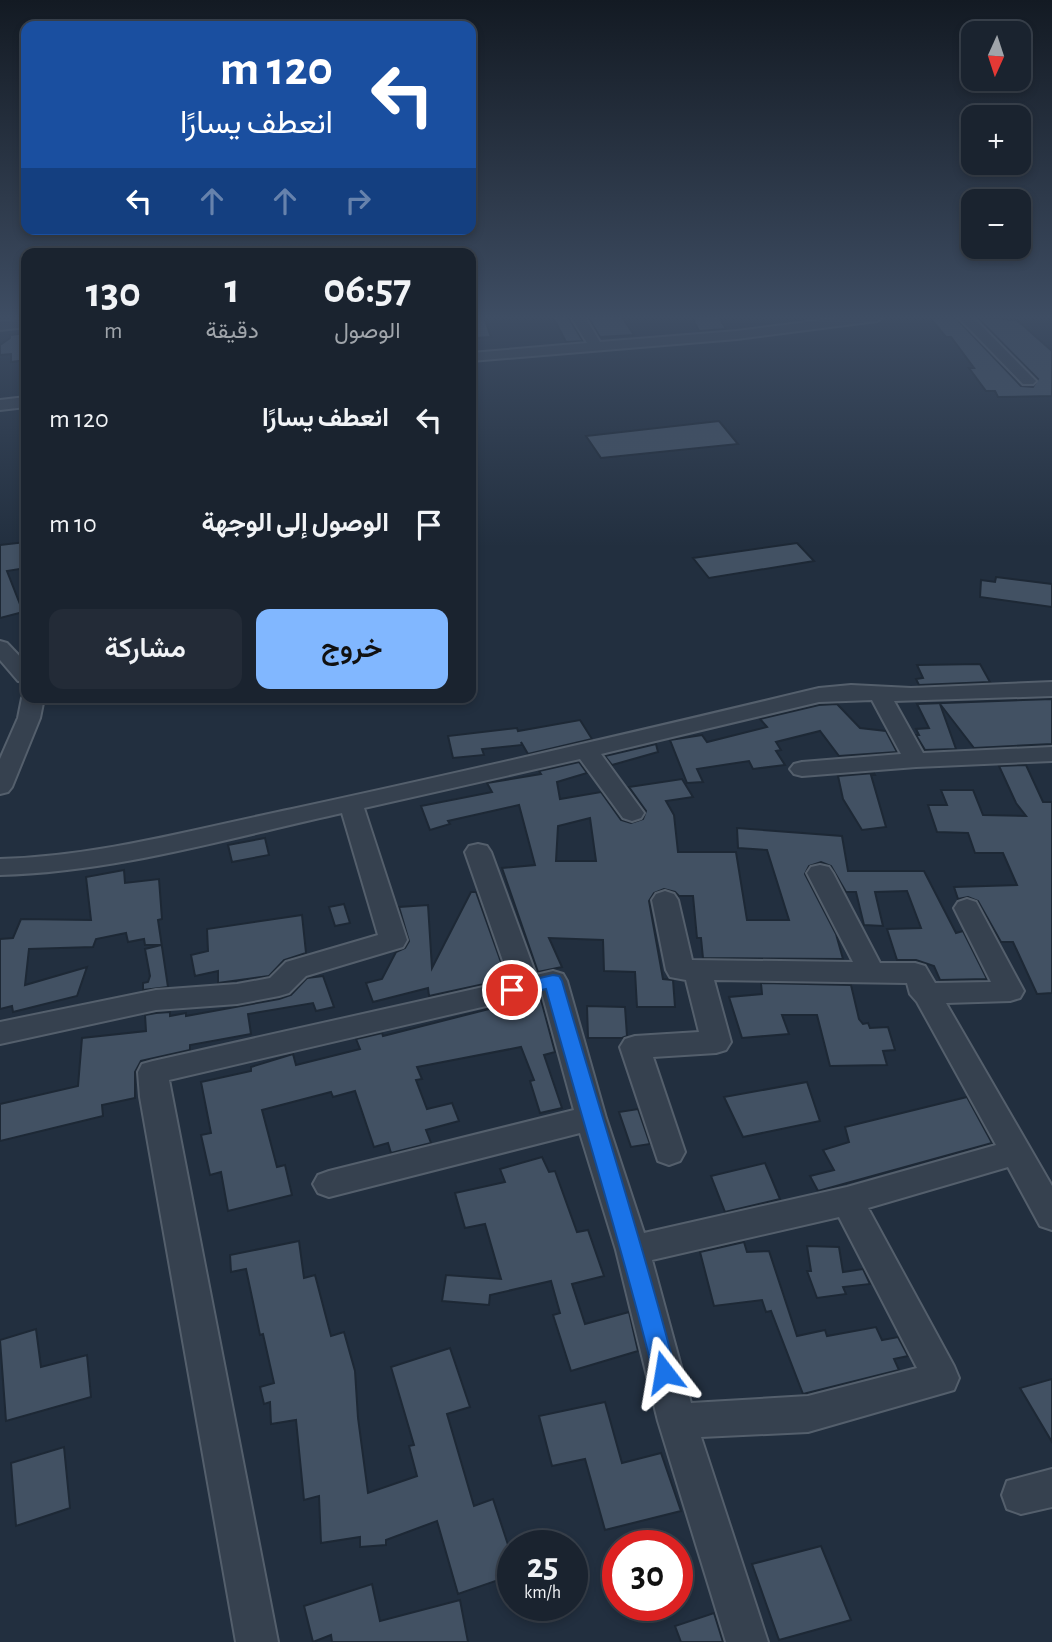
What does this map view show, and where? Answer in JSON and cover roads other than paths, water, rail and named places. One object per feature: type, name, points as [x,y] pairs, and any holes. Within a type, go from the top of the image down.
[{"type":"street","points":[[0,405],[21,403]]},
{"type":"street","points":[[0,647],[21,670]]},
{"type":"street","points":[[0,867],[43,867],[351,804],[819,695],[851,692],[880,695],[1052,689]]},
{"type":"street","points":[[880,695],[916,760]]},
{"type":"street","points":[[0,787],[29,718],[32,703]]},
{"type":"street","points":[[586,750],[632,813]]},
{"type":"street","points":[[802,769],[916,760],[1052,754]]},
{"type":"street","points":[[0,1033],[156,1000],[237,994],[279,986],[296,969],[393,940],[351,804]]},
{"type":"street","points":[[478,852],[526,987]]},
{"type":"street","points":[[820,873],[872,973]]},
{"type":"street","points":[[665,900],[680,970],[915,973],[924,994],[1052,1216]]},
{"type":"street","points":[[924,994],[1010,991],[967,908]]},
{"type":"street","points":[[669,1152],[635,1047],[716,1042],[698,971]]},
{"type":"street","points":[[257,1642],[155,1097],[153,1072],[553,981],[591,1118],[633,1250],[677,1421],[747,1642]]},
{"type":"street","points":[[329,1184],[591,1118]]},
{"type":"street","points":[[633,1250],[847,1200],[1016,1152]]},
{"type":"street","points":[[677,1421],[808,1414],[940,1378],[847,1200]]}]
